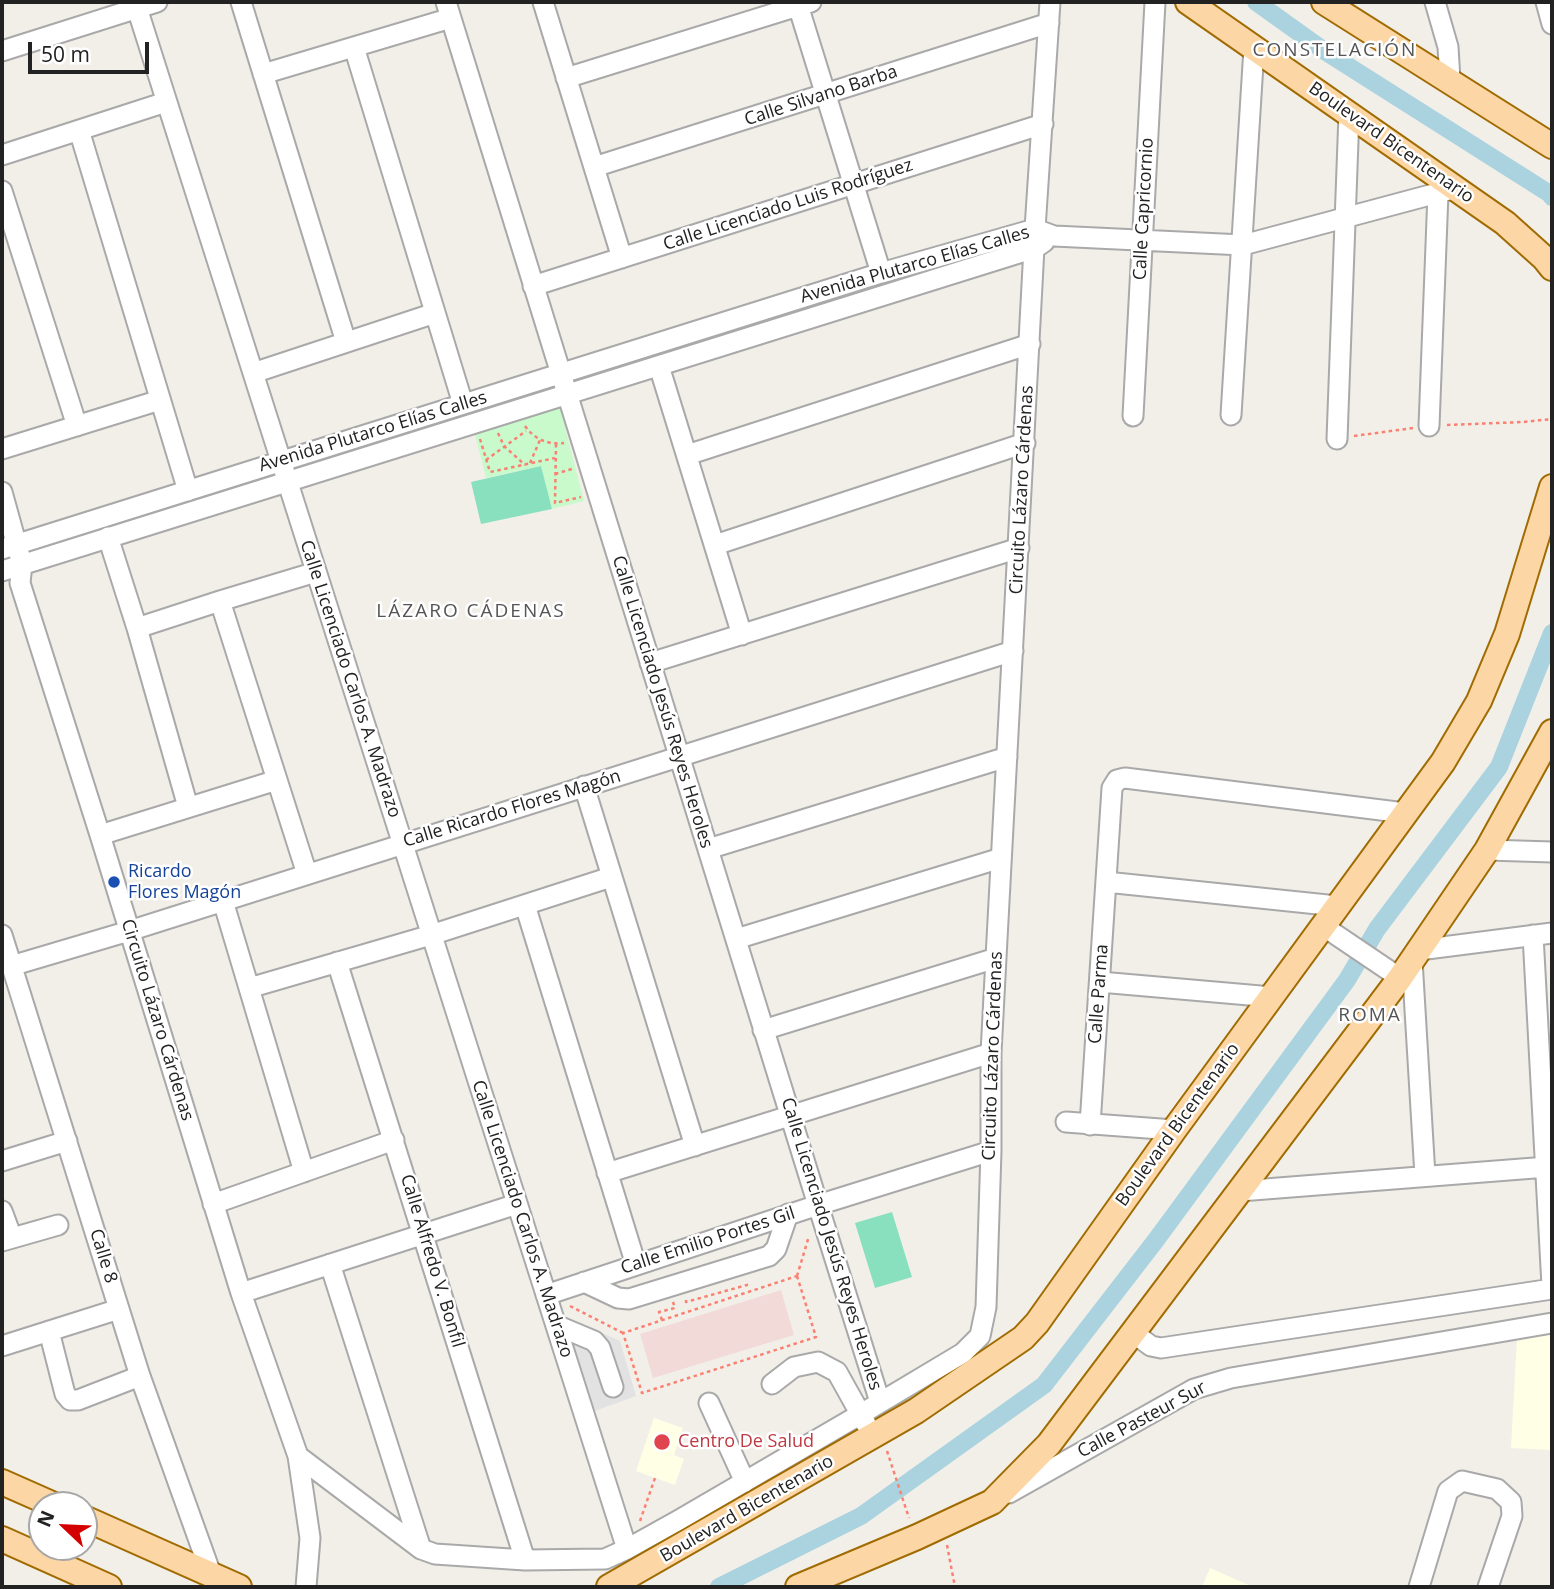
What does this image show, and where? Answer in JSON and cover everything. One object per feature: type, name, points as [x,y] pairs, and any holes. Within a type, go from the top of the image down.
[{"type":"main road","name":"Boulevard Bicentenario","points":[[1188,2],[1349,114],[1447,191],[1505,223],[1552,268]]},
{"type":"main road","points":[[1324,2],[1552,146]]},
{"type":"main road","name":"Boulevard Bicentenario","points":[[608,1587],[916,1411],[1023,1338],[1037,1323],[1174,1130],[1443,762],[1479,701],[1507,635],[1552,487]]},
{"type":"main road","points":[[992,1502],[1049,1444],[1410,963],[1487,850],[1552,732]]},
{"type":"main road","points":[[2,1482],[28,1494]]},
{"type":"main road","name":"Calle Pasteur Sur","points":[[798,1587],[992,1502]]},
{"type":"main road","points":[[98,1524],[239,1587]]},
{"type":"main road","points":[[2,1539],[109,1587]]},
{"type":"street","points":[[2,51],[157,2]]},
{"type":"street","points":[[241,2],[346,342]]},
{"type":"street","points":[[543,2],[622,258]]},
{"type":"street","name":"Circuito Lázaro Cárdenas","points":[[298,1456],[421,1549],[435,1554],[525,1560],[606,1559],[679,1520],[861,1414],[963,1353],[980,1336],[986,1307],[991,1054],[1030,344],[1041,238],[1043,124],[1050,2]]},
{"type":"street","name":"Calle Capricornio","points":[[1133,416],[1156,2]]},
{"type":"street","points":[[1435,2],[1448,47],[1450,80]]},
{"type":"street","points":[[1546,2],[1552,24]]},
{"type":"street","points":[[566,78],[802,3],[826,94],[881,273]]},
{"type":"street","name":"Calle Licenciado Carlos A. Madrazo","points":[[137,8],[627,1549]]},
{"type":"street","points":[[263,74],[354,47],[448,10]]},
{"type":"street","name":"Calle Licenciado Jesús Reyes Heroles","points":[[448,10],[880,1402]]},
{"type":"street","name":"Calle Silvano Barba","points":[[594,167],[1049,23]]},
{"type":"street","points":[[354,47],[463,404]]},
{"type":"street","points":[[1231,415],[1254,48]]},
{"type":"street","points":[[2,155],[166,102]]},
{"type":"street","points":[[1337,439],[1349,114]]},
{"type":"street","name":"Calle Licenciado Luis Rodríguez","points":[[533,286],[1043,124]]},
{"type":"street","points":[[79,130],[188,491]]},
{"type":"street","points":[[2,191],[77,426]]},
{"type":"street","points":[[1041,238],[1242,244],[1447,191],[1429,426]]},
{"type":"street","name":"Avenida Plutarco Elías Calles","points":[[10,563],[188,491],[281,461],[881,273],[1041,238]]},
{"type":"street","name":"Avenida Plutarco Elías Calles","points":[[10,563],[108,537],[659,366],[1041,238]]},
{"type":"street","points":[[253,373],[435,313]]},
{"type":"street","points":[[687,455],[1030,344]]},
{"type":"street","points":[[659,366],[742,635]]},
{"type":"street","points":[[2,449],[160,400]]},
{"type":"street","points":[[715,545],[1025,443]]},
{"type":"street","name":"Circuito Lázaro Cárdenas","points":[[2,492],[10,563],[100,835],[241,1293],[298,1456],[310,1538],[306,1587]]},
{"type":"street","points":[[108,537],[188,807]]},
{"type":"street","points":[[650,663],[1019,548]]},
{"type":"street","points":[[137,628],[316,572]]},
{"type":"street","points":[[220,601],[307,874]]},
{"type":"street","name":"Calle Ricardo Flores Magón","points":[[9,974],[129,931],[1013,651]]},
{"type":"street","points":[[708,849],[1007,757]]},
{"type":"street","name":"Calle Parma","points":[[1090,1125],[1112,788],[1117,780],[1125,778],[1405,813]]},
{"type":"street","points":[[100,835],[277,780]]},
{"type":"street","points":[[584,786],[695,1146]]},
{"type":"street","points":[[1487,850],[1552,852]]},
{"type":"street","points":[[736,939],[1001,858]]},
{"type":"street","points":[[249,988],[431,935],[611,877]]},
{"type":"street","points":[[1106,882],[1331,916],[1410,963],[1543,934],[1552,1288],[1161,1348],[1151,1346],[1132,1332]]},
{"type":"street","points":[[223,901],[304,1172]]},
{"type":"street","points":[[525,905],[636,1265]]},
{"type":"street","name":"Calle 8","points":[[2,935],[9,974],[67,1141],[140,1376],[211,1574]]},
{"type":"street","points":[[763,1030],[996,958]]},
{"type":"street","name":"Calle Alfredo V. Bonfil","points":[[337,962],[525,1560]]},
{"type":"street","points":[[1410,963],[1425,1176]]},
{"type":"street","points":[[1100,982],[1272,997]]},
{"type":"street","points":[[607,1173],[991,1054]]},
{"type":"street","points":[[1066,1122],[1174,1130]]},
{"type":"street","points":[[213,1204],[394,1140]]},
{"type":"street","points":[[2,1161],[67,1141]]},
{"type":"street","name":"Calle Emilio Portes Gil","points":[[546,1295],[991,1150]]},
{"type":"street","points":[[1241,1191],[1547,1167]]},
{"type":"street","points":[[241,1293],[517,1205]]},
{"type":"street","points":[[2,1211],[7,1239],[58,1225]]},
{"type":"street","points":[[584,1282],[618,1298],[629,1298],[769,1256],[776,1249],[788,1214]]},
{"type":"street","points":[[330,1264],[421,1549]]},
{"type":"street","points":[[2,1346],[119,1309]]},
{"type":"street","name":"Calle Pasteur Sur","points":[[992,1502],[1194,1389],[1231,1378],[1552,1323]]},
{"type":"street","points":[[556,1325],[594,1341],[600,1348],[613,1387]]},
{"type":"street","points":[[49,1331],[65,1394],[70,1400],[79,1400],[140,1376]]},
{"type":"street","points":[[772,1384],[794,1367],[818,1362],[837,1372],[872,1437]]},
{"type":"street","points":[[709,1402],[745,1482]]},
{"type":"street","points":[[1419,1587],[1448,1491],[1462,1481],[1497,1489],[1511,1502],[1512,1516],[1488,1587]]},
{"type":"street","points":[[632,1574],[673,1533],[679,1520]]},
{"type":"street","points":[[596,1559],[606,1575],[608,1587]]},
{"type":"path","points":[[519,410],[527,430],[540,440],[556,444],[581,440]]},
{"type":"path","points":[[484,421],[504,446],[527,464]]},
{"type":"path","points":[[484,421],[489,472],[555,458]]},
{"type":"path","points":[[486,460],[527,430]]},
{"type":"path","points":[[527,464],[540,440]]},
{"type":"path","points":[[556,444],[555,503],[597,493]]},
{"type":"path","points":[[623,1333],[642,1393],[816,1336],[797,1276],[811,1231]]},
{"type":"path","points":[[577,1310],[623,1333],[797,1276]]},
{"type":"path","points":[[736,1296],[734,1289],[747,1285]]},
{"type":"path","points":[[662,1320],[659,1312],[675,1308]]},
{"type":"path","points":[[891,1465],[905,1507]]},
{"type":"path","points":[[627,1549],[656,1478]]},
{"type":"path","points":[[943,1525],[955,1587]]},
{"type":"shaded area","points":[[781,1290],[794,1335],[653,1378],[640,1334]]},
{"type":"shaded area","points":[[591,1328],[620,1341],[636,1396],[589,1413],[566,1338]]},
{"type":"shaded area","points":[[1552,1333],[1552,1450],[1511,1448],[1517,1339]]},
{"type":"shaded area","name":"Centro De Salud","points":[[654,1418],[683,1428],[674,1455],[684,1459],[675,1485],[636,1471]]},
{"type":"shaded area","points":[[1210,1568],[1253,1587],[1202,1587]]},
{"type":"green space","points":[[560,408],[584,501],[552,509],[541,466],[486,478],[474,431]]},
{"type":"green space","points":[[541,466],[552,509],[481,524],[471,482]]},
{"type":"green space","points":[[892,1212],[912,1277],[875,1288],[855,1223]]},
{"type":"waterway","points":[[1256,2],[1326,52],[1552,197]]},
{"type":"waterway","points":[[719,1587],[861,1516],[1044,1385],[1156,1240],[1347,980],[1377,929],[1499,767],[1552,633]]},
{"type":"place","name":"Ricardo Flores Magón","points":[[114,882]]},
{"type":"place","name":"Centro De Salud","points":[[662,1442]]},
{"type":"district","name":"CONSTELACIÓN","points":[[1335,51]]},
{"type":"district","name":"LÁZARO CÁDENAS","points":[[471,612]]},
{"type":"district","name":"ROMA","points":[[1370,1016]]}]
